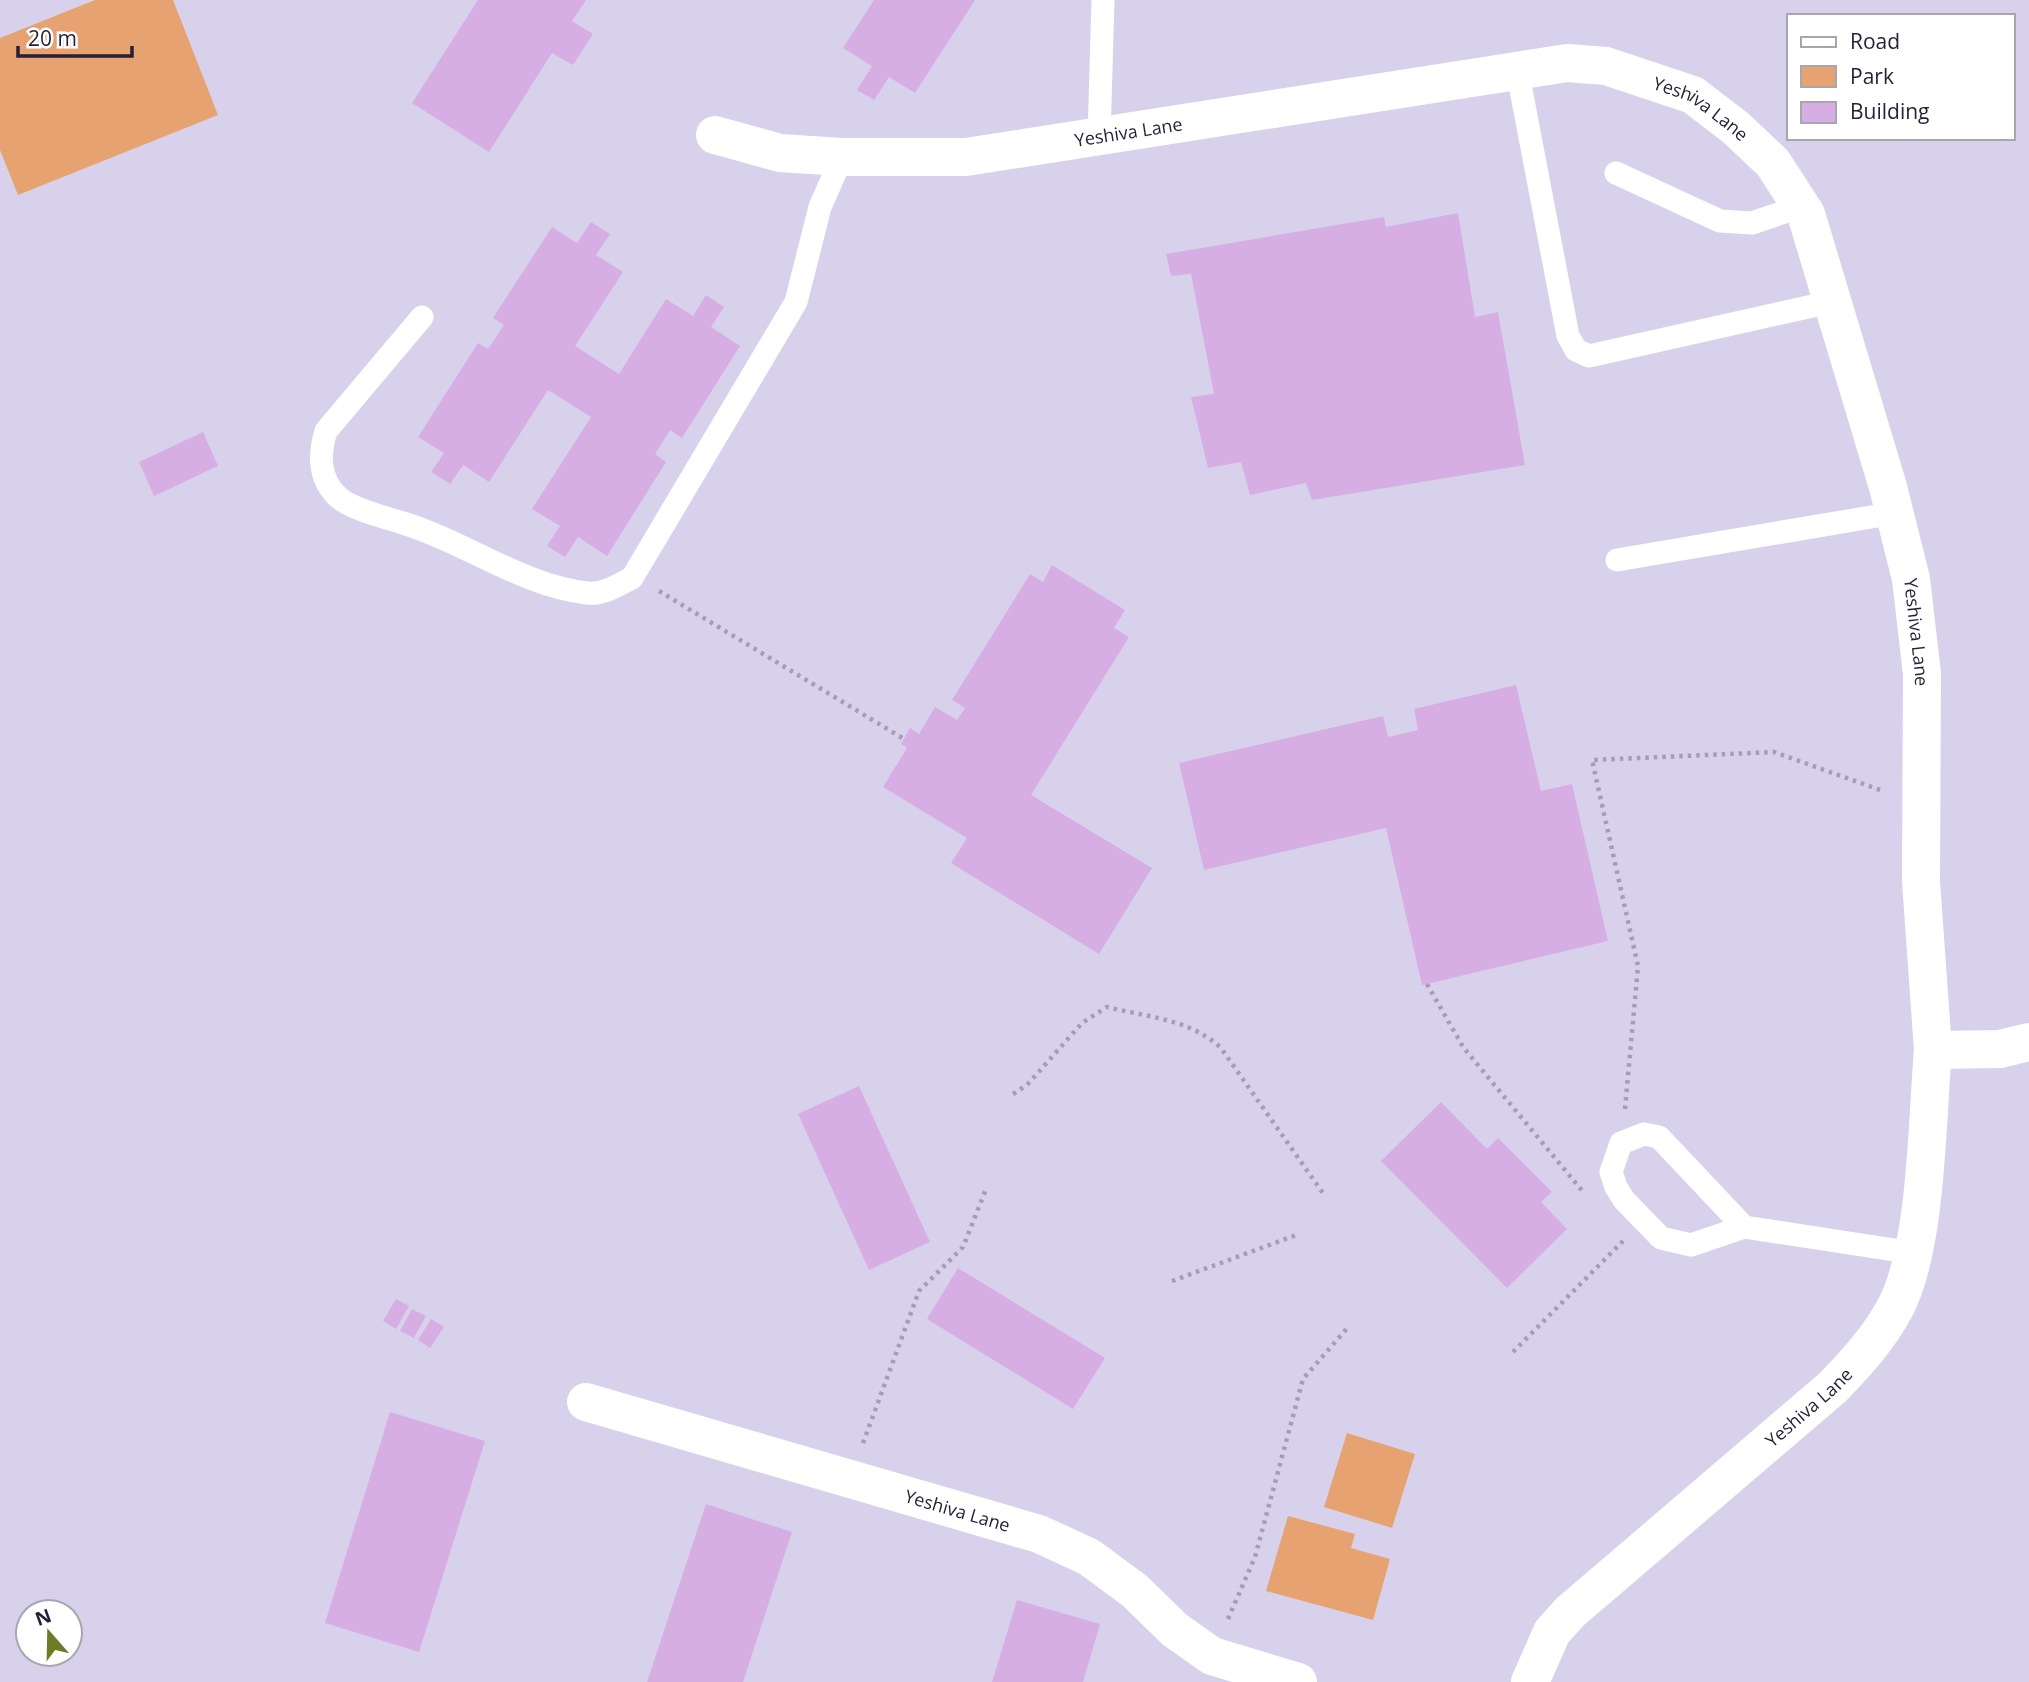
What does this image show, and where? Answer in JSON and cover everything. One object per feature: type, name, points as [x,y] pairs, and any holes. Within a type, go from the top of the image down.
[{"type":"street","name":"Yeshiva Lane","points":[[715,135],[780,153],[842,157],[966,156],[1098,138],[1517,69],[1567,63],[1606,65],[1693,95],[1737,128],[1773,163],[1802,206],[1835,301],[1895,513],[1911,579],[1922,674],[1921,881],[1933,1050],[1914,1253],[1897,1306],[1868,1350],[1833,1387],[1570,1612],[1552,1632],[1530,1682]]},
{"type":"street","points":[[1933,1050],[2000,1049],[2029,1042]]},
{"type":"street","name":"Yeshiva Lane","points":[[586,1402],[1039,1534],[1089,1557],[1135,1591],[1175,1630],[1206,1652],[1298,1682]]},
{"type":"lane","points":[[1098,138],[1103,0]]},
{"type":"lane","points":[[1517,69],[1568,336],[1576,350],[1589,356],[1835,301]]},
{"type":"lane","points":[[422,317],[326,431],[320,452],[323,475],[337,497],[377,515],[437,534],[553,587],[590,593],[611,589],[633,575],[796,302],[820,207],[842,157]]},
{"type":"lane","points":[[1616,173],[1720,221],[1752,223],[1802,206]]},
{"type":"lane","points":[[1618,560],[1895,513]]},
{"type":"lane","points":[[1744,1227],[1659,1137],[1644,1134],[1621,1143],[1611,1172],[1616,1187],[1624,1200],[1661,1238],[1691,1245],[1744,1227],[1914,1253]]},
{"type":"path","points":[[633,575],[904,738]]},
{"type":"path","points":[[1624,1119],[1638,966],[1591,760],[1774,752],[1895,795]]},
{"type":"path","points":[[1427,984],[1463,1047],[1588,1198]]},
{"type":"path","points":[[1013,1094],[1027,1085],[1082,1023],[1107,1007],[1179,1023],[1205,1033],[1221,1048],[1325,1196]]},
{"type":"path","points":[[850,1477],[919,1291],[963,1247],[986,1189]]},
{"type":"path","points":[[1513,1352],[1623,1241],[1614,1230]]},
{"type":"path","points":[[1172,1281],[1299,1234]]},
{"type":"path","points":[[1206,1652],[1234,1612],[1255,1558],[1303,1379],[1349,1326]]},
{"type":"shaded area","points":[[0,0],[2029,0],[2029,1682],[0,1682]]},
{"type":"green space","points":[[95,0],[173,0],[218,115],[18,195],[0,150],[0,38]]},
{"type":"green space","points":[[1347,1433],[1415,1454],[1392,1528],[1324,1507]]},
{"type":"green space","points":[[1288,1516],[1355,1534],[1351,1548],[1390,1559],[1373,1620],[1266,1591]]},
{"type":"building","points":[[478,0],[586,0],[572,21],[593,34],[573,65],[552,53],[489,152],[412,103]]},
{"type":"building","points":[[874,0],[975,0],[915,93],[889,77],[874,100],[857,90],[872,66],[843,48]]},
{"type":"building","points":[[1458,213],[1475,317],[1498,312],[1525,465],[1312,500],[1306,483],[1250,495],[1241,462],[1208,468],[1191,397],[1214,394],[1191,274],[1171,276],[1166,254],[1384,217],[1386,227]]},
{"type":"building","points":[[591,222],[610,234],[596,255],[623,272],[575,346],[619,374],[666,299],[693,316],[706,295],[724,307],[711,327],[740,346],[682,438],[670,430],[655,454],[666,462],[607,556],[578,537],[565,557],[547,546],[560,526],[532,509],[591,417],[548,390],[489,482],[463,465],[450,484],[431,472],[444,453],[418,437],[478,343],[488,349],[504,325],[493,318],[552,227],[577,243]]},
{"type":"building","points":[[203,432],[218,466],[154,496],[139,462]]},
{"type":"building","points":[[1052,565],[1125,610],[1114,628],[1129,637],[1031,795],[1152,868],[1099,954],[951,863],[967,838],[883,787],[907,748],[901,744],[910,728],[919,734],[935,707],[957,720],[965,708],[952,700],[1030,574],[1043,582]]},
{"type":"building","points":[[1516,685],[1541,791],[1572,784],[1608,941],[1422,985],[1386,828],[1204,870],[1179,763],[1383,716],[1388,737],[1418,730],[1414,709]]},
{"type":"building","points":[[859,1086],[930,1242],[869,1270],[798,1114]]},
{"type":"building","points":[[1441,1102],[1487,1149],[1498,1138],[1552,1192],[1541,1202],[1567,1229],[1507,1288],[1381,1161]]},
{"type":"building","points":[[958,1268],[1105,1358],[1073,1409],[927,1319]]},
{"type":"building","points":[[396,1299],[409,1306],[396,1329],[383,1321]]},
{"type":"building","points":[[412,1309],[426,1316],[414,1338],[400,1331]]},
{"type":"building","points":[[431,1319],[444,1327],[430,1348],[418,1340]]},
{"type":"building","points":[[390,1412],[485,1441],[419,1652],[325,1623]]},
{"type":"building","points":[[706,1504],[792,1532],[743,1682],[647,1682]]},
{"type":"building","points":[[1017,1600],[1100,1624],[1083,1682],[992,1682]]}]
